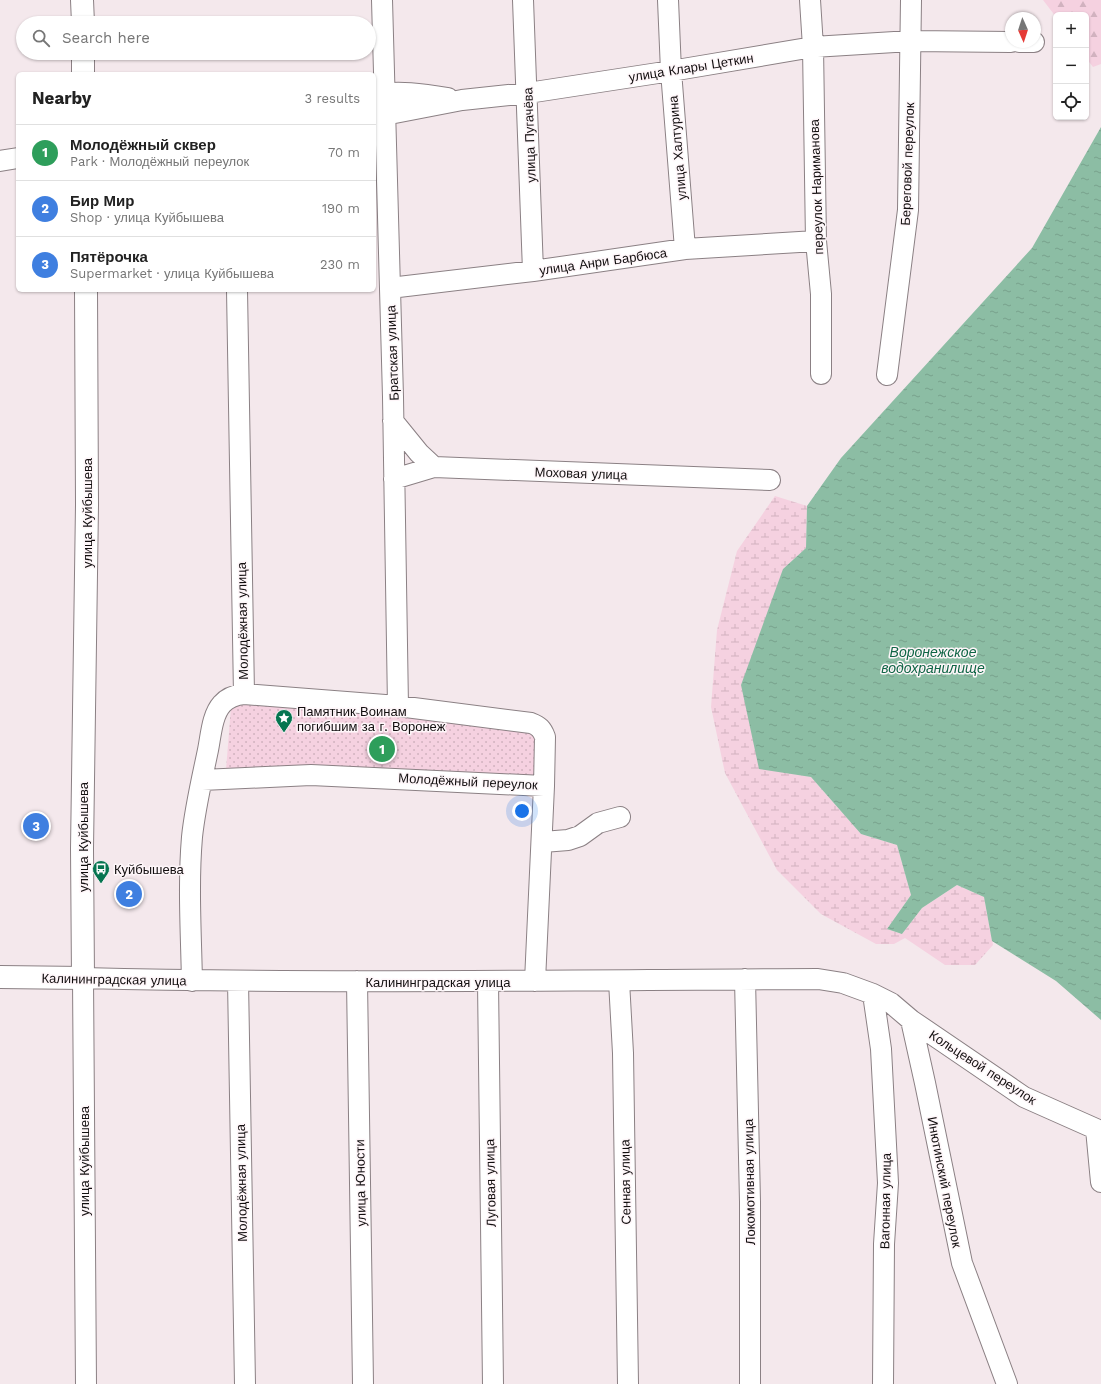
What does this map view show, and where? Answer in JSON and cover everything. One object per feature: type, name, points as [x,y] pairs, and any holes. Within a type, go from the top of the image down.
[{"type":"main road","points":[[82,0],[83,16]]},
{"type":"main road","points":[[83,60],[83,72]]},
{"type":"main road","name":"улица Куйбышева","points":[[83,978],[82,849],[87,505],[86,292]]},
{"type":"main road","name":"Калининградская улица","points":[[0,978],[83,978]]},
{"type":"street","name":"Братская улица","points":[[382,0],[379,117],[390,288],[398,706]]},
{"type":"street","name":"улица Пугачёва","points":[[523,0],[528,93],[533,271]]},
{"type":"street","name":"улица Халтурина","points":[[668,0],[671,71],[685,249]]},
{"type":"street","name":"переулок Нариманова","points":[[810,0],[813,47],[816,240],[821,294],[821,374]]},
{"type":"street","name":"Береговой переулок","points":[[887,375],[908,210],[911,0]]},
{"type":"street","name":"улица Клары Цеткин","points":[[379,117],[462,100],[528,93],[813,47],[910,40],[1005,42]]},
{"type":"street","points":[[379,94],[427,94],[462,100]]},
{"type":"street","points":[[0,161],[16,158]]},
{"type":"street","name":"улица Анри Барбюса","points":[[390,288],[533,271],[685,249],[816,240]]},
{"type":"street","name":"Молодёжная улица","points":[[192,981],[192,837],[202,780],[215,716],[221,704],[226,700],[234,695],[244,694],[237,292]]},
{"type":"street","points":[[393,421],[419,453],[434,467]]},
{"type":"street","name":"Моховая улица","points":[[394,479],[434,467],[770,480]]},
{"type":"street","name":"Молодёжный переулок","points":[[202,780],[311,775],[544,786],[545,737],[543,731],[538,726],[398,706],[244,694]]},
{"type":"street","points":[[535,981],[543,842],[544,786]]},
{"type":"street","points":[[543,842],[568,840],[580,836],[598,823],[620,817]]},
{"type":"street","name":"Калининградская улица","points":[[83,978],[238,982],[488,982],[818,979],[843,983],[873,994]]},
{"type":"street","name":"улица Куйбышева","points":[[83,978],[86,1384]]},
{"type":"street","name":"Локомотивная улица","points":[[745,979],[750,1202],[750,1384]]},
{"type":"street","name":"Сенная улица","points":[[619,981],[623,1054],[628,1384]]},
{"type":"street","name":"Молодёжная улица","points":[[238,982],[245,1384]]},
{"type":"street","name":"улица Юности","points":[[357,982],[363,1384]]},
{"type":"street","name":"Луговая улица","points":[[488,982],[493,1384]]},
{"type":"street","points":[[873,994],[891,1003],[910,1020]]},
{"type":"street","name":"Вагонная улица","points":[[873,994],[881,1057],[888,1183],[883,1274],[882,1384]]},
{"type":"street","name":"Кольцевой переулок","points":[[910,1020],[1024,1097],[1098,1131],[1101,1182]]},
{"type":"street","name":"Инютинский переулок","points":[[910,1020],[926,1083],[962,1263],[1003,1382]]},
{"type":"green space","points":[[1043,0],[1101,0],[1101,64],[1093,67],[1089,62],[1089,12],[1053,13]]},
{"type":"green space","points":[[775,496],[807,506],[806,548],[783,569],[759,768],[811,777],[861,834],[897,845],[911,895],[887,929],[902,934],[922,908],[957,885],[984,897],[993,945],[975,965],[945,965],[905,938],[894,944],[876,944],[821,914],[777,870],[725,773],[711,707],[717,630],[737,551]]},
{"type":"green space","points":[[275,700],[536,732],[536,776],[226,770],[231,707],[236,703]]},
{"type":"water","name":"Воронежское водохранилище","points":[[1101,127],[1101,1020],[1056,981],[992,941],[984,897],[957,885],[922,908],[902,934],[887,929],[911,895],[897,845],[861,834],[811,777],[759,769],[741,685],[783,569],[806,548],[807,506],[841,458],[1032,248]]},
{"type":"place","name":"Памятник Воинам погибшим за г. Воронеж","points":[[284,733]]},
{"type":"place","name":"Молодёжный сквер","points":[[382,749]]},
{"type":"place","name":"Пятёрочка","points":[[36,826]]},
{"type":"place","name":"Куйбышева","points":[[101,884]]},
{"type":"place","name":"Бир Мир","points":[[129,894]]}]
